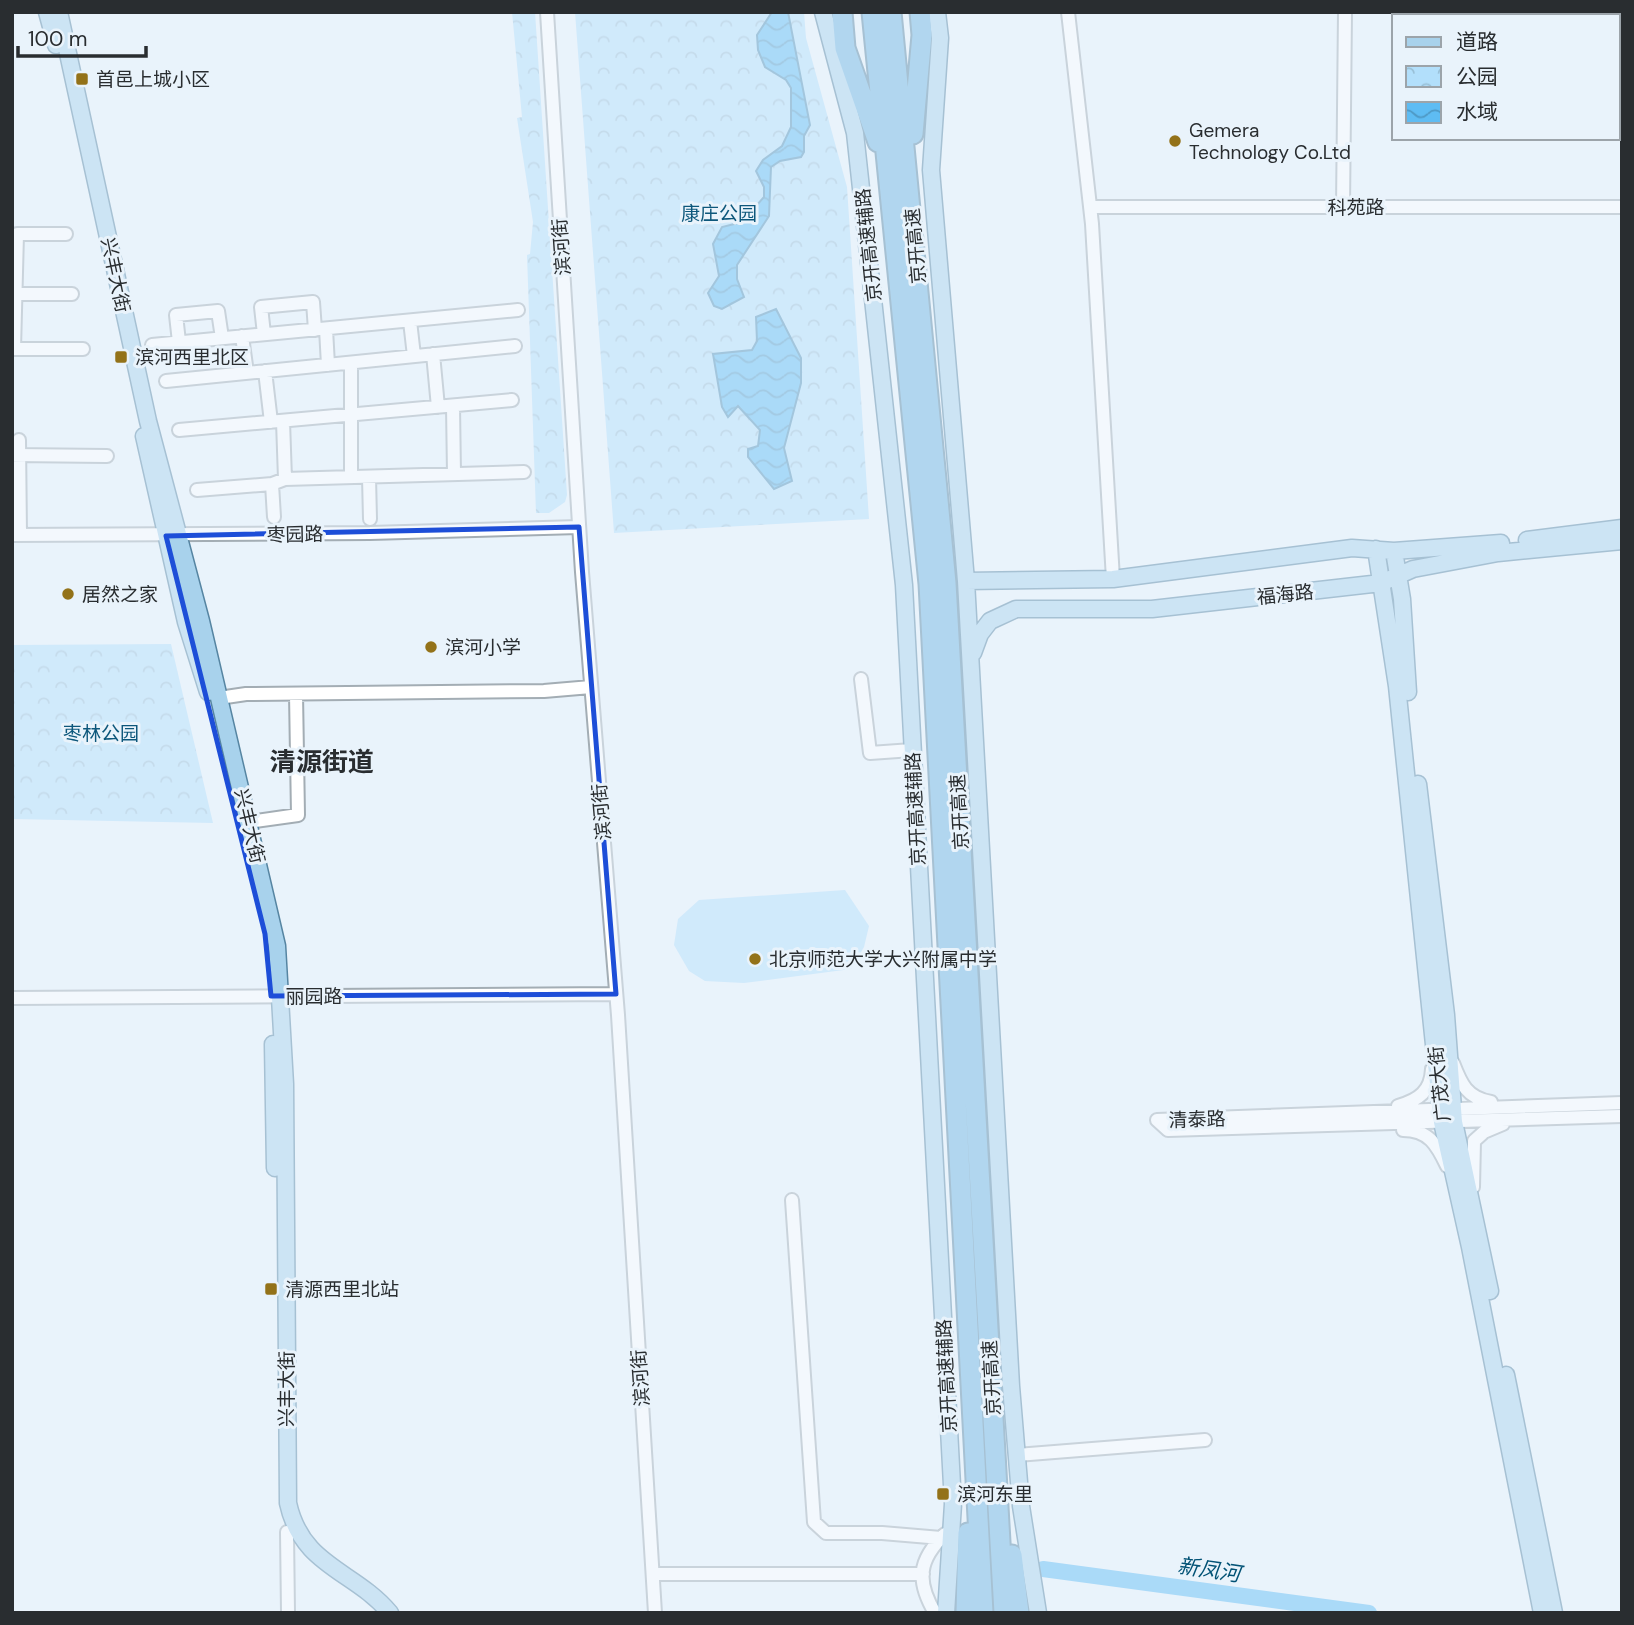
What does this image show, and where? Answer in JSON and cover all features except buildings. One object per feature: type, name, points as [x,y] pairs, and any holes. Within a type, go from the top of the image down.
[{"type":"highway","points":[[842,12],[845,48],[899,177]]},
{"type":"highway","name":"京开高速","points":[[872,12],[899,177],[946,583],[993,1425],[1013,1548],[1016,1602]]},
{"type":"highway","name":"京开高速","points":[[891,12],[899,177],[929,584],[973,1425],[958,1543],[965,1605]]},
{"type":"highway","points":[[899,177],[922,35],[920,12]]},
{"type":"main road","name":"兴丰大街","points":[[47,12],[173,536],[219,698],[276,946],[278,1497],[287,1532],[296,1549],[309,1564],[374,1613]]},
{"type":"main road","name":"兴丰大街","points":[[59,12],[173,536],[186,622],[209,695],[265,934],[276,996],[285,1084],[288,1503],[291,1520],[307,1547],[390,1613]]},
{"type":"main road","name":"京开高速辅路","points":[[823,12],[855,133],[862,179],[904,585],[958,1543]]},
{"type":"main road","points":[[937,12],[940,38],[931,170],[971,659],[1017,1455],[1013,1548]]},
{"type":"main road","name":"福海路","points":[[966,581],[1113,579],[1352,548],[1394,551],[1496,544],[1622,528]]},
{"type":"main road","name":"福海路","points":[[971,659],[980,634],[990,621],[1016,609],[1152,609],[1381,583],[1413,569],[1498,553],[1622,541]]},
{"type":"main road","name":"广茂大街","points":[[1376,549],[1397,686],[1434,1037],[1454,1179],[1470,1247],[1542,1613]]},
{"type":"main road","name":"广茂大街","points":[[1394,551],[1448,1049],[1447,1115],[1474,1212],[1554,1613]]},
{"type":"main road","points":[[1016,1602],[1038,1613]]},
{"type":"street","name":"滨河街","points":[[547,12],[610,994],[655,1613]]},
{"type":"street","points":[[1068,12],[1090,207],[1113,579]]},
{"type":"street","points":[[1343,207],[1345,12]]},
{"type":"street","name":"科苑路","points":[[1090,207],[1622,207]]},
{"type":"street","points":[[66,234],[17,234],[14,245],[13,349],[83,349]]},
{"type":"street","points":[[14,293],[72,293]]},
{"type":"street","points":[[264,334],[261,307],[313,302],[328,365]]},
{"type":"street","points":[[152,345],[518,310]]},
{"type":"street","points":[[179,342],[176,315],[218,311],[222,338]]},
{"type":"street","points":[[410,321],[414,356]]},
{"type":"street","points":[[242,336],[247,373]]},
{"type":"street","points":[[166,381],[515,346]]},
{"type":"street","points":[[433,354],[438,407]]},
{"type":"street","points":[[351,363],[351,476]]},
{"type":"street","points":[[265,371],[277,421],[278,482],[274,517]]},
{"type":"street","points":[[179,430],[512,400]]},
{"type":"street","points":[[453,406],[454,474]]},
{"type":"street","points":[[16,535],[16,455],[19,440]]},
{"type":"street","points":[[16,455],[107,456]]},
{"type":"street","points":[[197,490],[351,476],[524,472]]},
{"type":"street","points":[[369,477],[369,519]]},
{"type":"street","name":"枣园路","points":[[16,535],[173,536],[579,527]]},
{"type":"street","points":[[861,679],[870,753],[912,750]]},
{"type":"street","points":[[219,698],[296,694],[544,691],[591,687]]},
{"type":"street","points":[[249,822],[298,816],[296,694]]},
{"type":"street","name":"丽园路","points":[[12,998],[610,994]]},
{"type":"street","points":[[1381,1110],[1410,1102],[1425,1093],[1431,1082],[1434,1037]]},
{"type":"street","points":[[1448,1049],[1460,1083],[1469,1094],[1477,1100],[1525,1107]]},
{"type":"street","name":"清泰路","points":[[1622,1104],[1525,1107],[1447,1115],[1362,1124],[1168,1130],[1157,1120],[1381,1110],[1447,1115],[1514,1120],[1622,1116]]},
{"type":"street","points":[[1474,1212],[1472,1153],[1475,1141],[1484,1132],[1514,1120]]},
{"type":"street","points":[[1362,1124],[1423,1132],[1436,1144],[1454,1179]]},
{"type":"street","points":[[792,1200],[814,1522],[825,1533],[882,1532],[958,1543]]},
{"type":"street","points":[[1017,1455],[1206,1440]]},
{"type":"street","points":[[287,1532],[288,1613]]},
{"type":"street","points":[[935,1613],[923,1593],[927,1551],[958,1543]]},
{"type":"street","points":[[653,1575],[923,1574]]},
{"type":"highlighted area","points":[[579,527],[616,994],[271,996],[265,934],[166,536]]},
{"type":"green space","points":[[512,12],[535,12],[567,495],[565,502],[549,513],[536,513],[527,255],[530,254],[533,222],[517,118],[522,117]]},
{"type":"green space","name":"康庄公园","points":[[575,12],[804,12],[806,38],[847,187],[869,519],[614,533]]},
{"type":"green space","name":"枣林公园","points":[[171,644],[213,823],[12,819],[12,645]]},
{"type":"green space","points":[[845,890],[869,926],[864,947],[851,969],[744,983],[705,981],[689,971],[674,945],[678,919],[699,900]]},
{"type":"water","points":[[772,12],[788,12],[810,125],[804,136],[804,152],[801,157],[780,161],[771,167],[769,216],[737,265],[737,279],[744,297],[722,309],[714,306],[708,293],[719,276],[713,244],[722,227],[742,222],[764,197],[764,187],[756,171],[763,160],[782,146],[791,127],[791,88],[786,80],[765,67],[758,50],[757,35]]},
{"type":"water","points":[[776,309],[801,358],[801,383],[784,448],[792,481],[774,489],[748,457],[748,449],[758,446],[760,430],[738,406],[728,417],[722,407],[713,354],[752,350],[757,341],[756,317]]},
{"type":"waterway","name":"新凤河","points":[[1043,1569],[1369,1613]]},
{"type":"place","name":"首邑上城小区","points":[[82,79]]},
{"type":"place","name":"Gemera Technology Co.Ltd","points":[[1175,141]]},
{"type":"place","name":"滨河西里北区","points":[[121,357]]},
{"type":"place","name":"居然之家","points":[[68,594]]},
{"type":"place","name":"滨河小学","points":[[431,647]]},
{"type":"place","name":"北京师范大学大兴附属中学","points":[[755,959]]},
{"type":"place","name":"清源西里北站","points":[[271,1289]]},
{"type":"place","name":"滨河东里","points":[[943,1494]]},
{"type":"district","name":"清源街道","points":[[322,762]]}]
